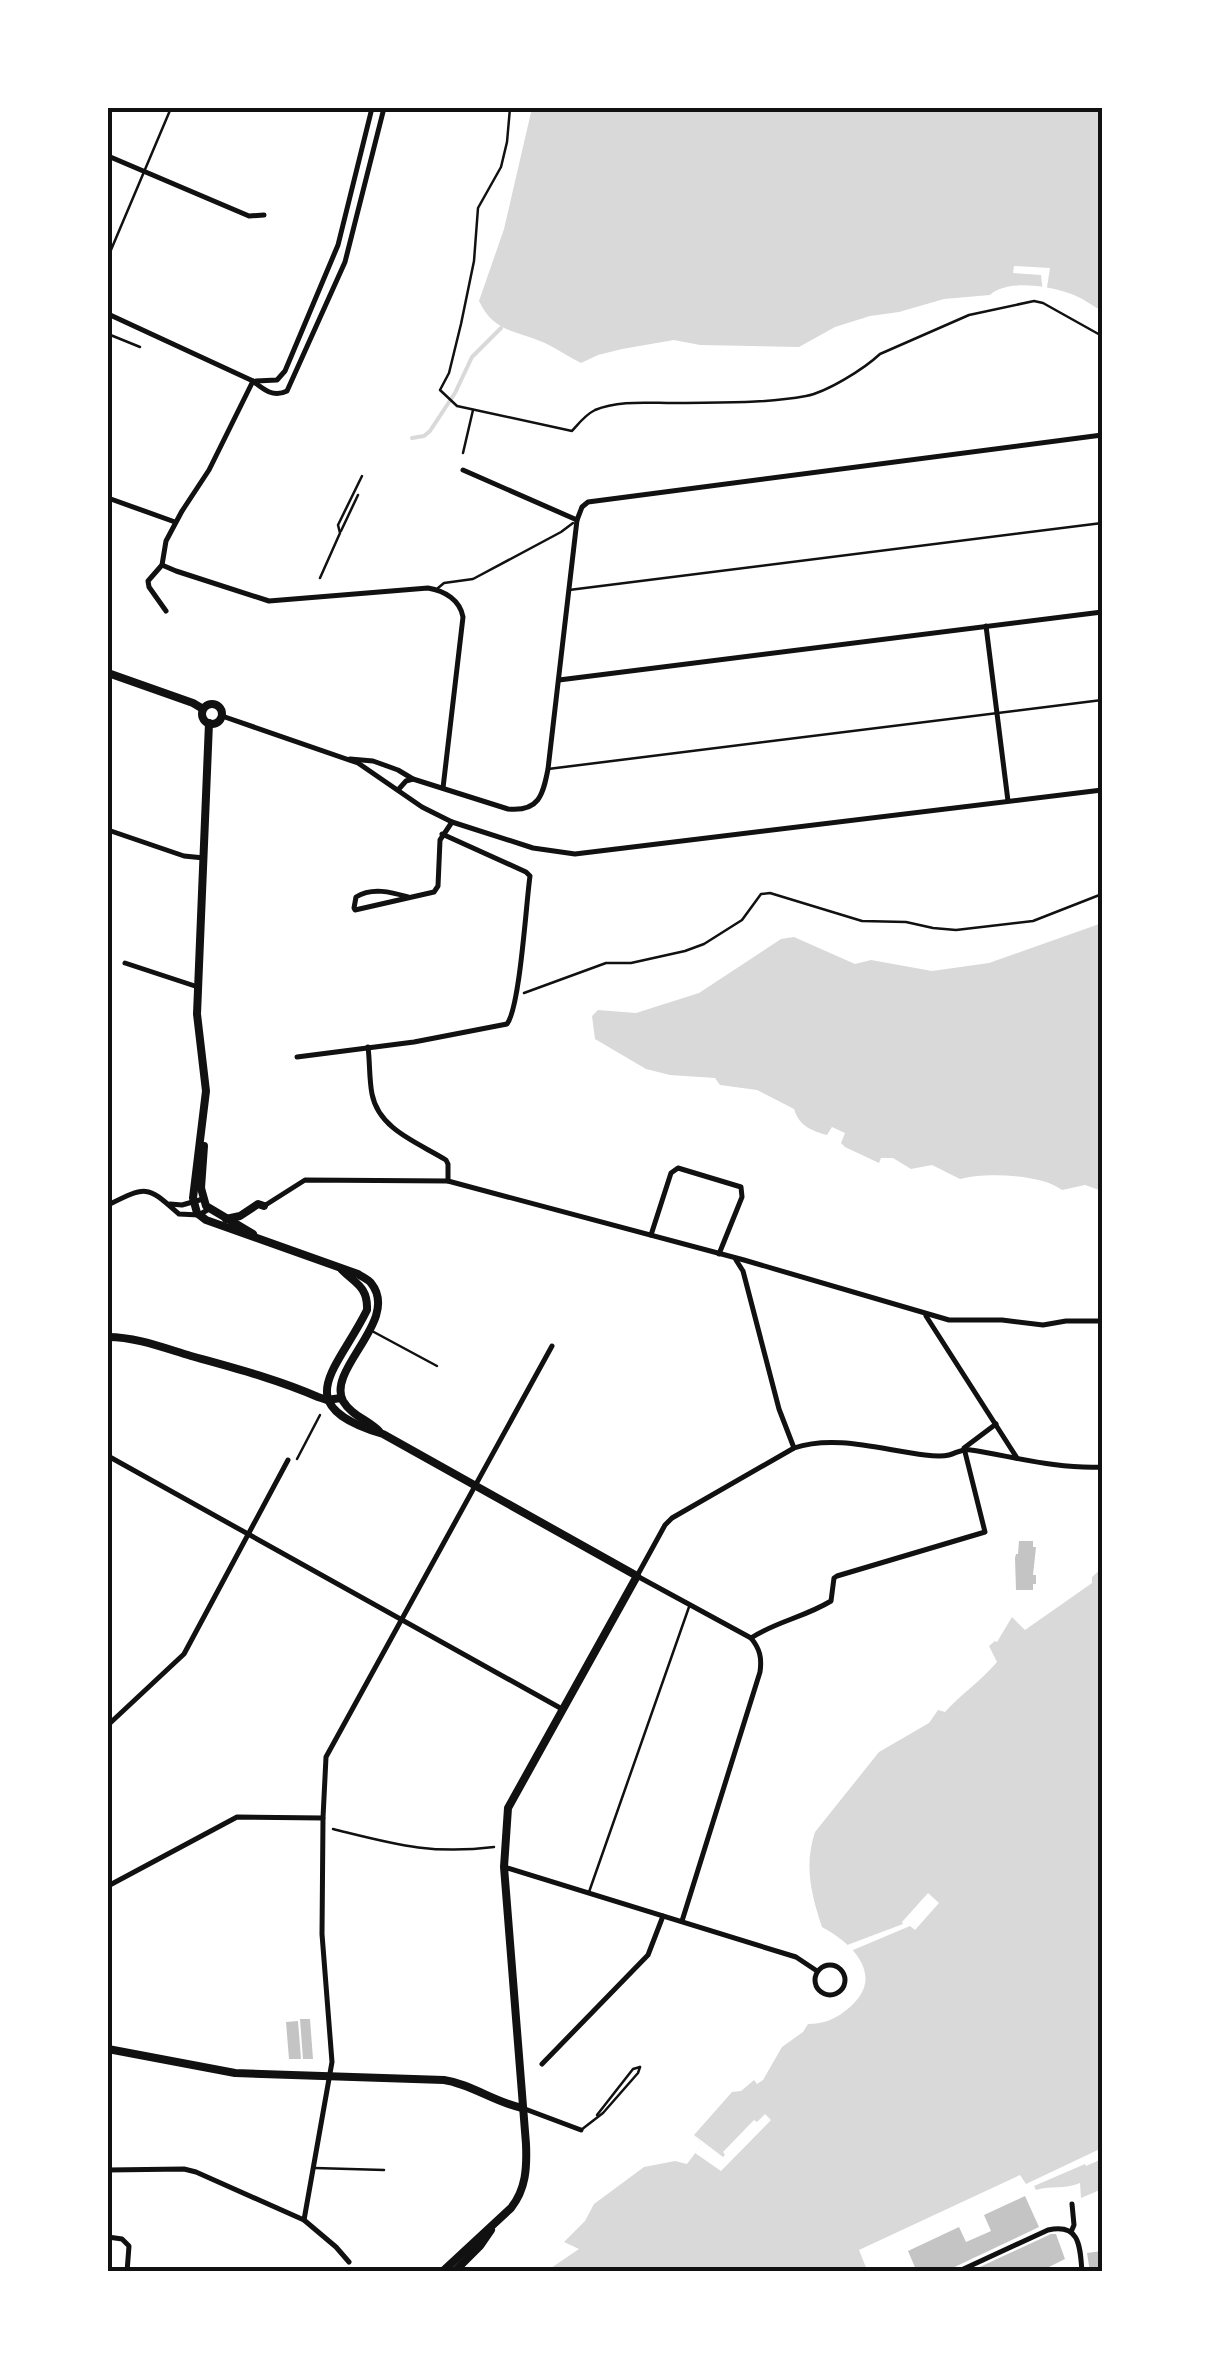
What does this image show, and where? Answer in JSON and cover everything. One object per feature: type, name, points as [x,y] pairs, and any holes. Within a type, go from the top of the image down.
[{"type":"main road","points":[[108,673],[203,709]]},
{"type":"main road","points":[[216,704],[222,716],[216,724],[209,723],[204,719],[203,709],[216,704]]},
{"type":"main road","points":[[209,723],[197,1020],[206,1088],[201,1206],[220,1226],[358,1274],[372,1283],[377,1297],[376,1312],[341,1381],[341,1398],[382,1434]]},
{"type":"main road","points":[[226,1219],[240,1216],[256,1204],[264,1206]]},
{"type":"main road","points":[[201,1206],[261,1238]]},
{"type":"main road","points":[[342,1270],[364,1289],[368,1310],[331,1376],[326,1391],[331,1408],[636,1576],[508,1808],[504,1868],[526,2144],[525,2176],[519,2197],[454,2272]]},
{"type":"main road","points":[[108,1338],[158,1346],[259,1375],[327,1400],[341,1398]]},
{"type":"main road","points":[[108,2050],[234,2072],[452,2081],[522,2108]]},
{"type":"main road","points":[[442,2272],[498,2221]]},
{"type":"street","points":[[253,380],[277,380],[285,371],[338,245],[372,108]]},
{"type":"street","points":[[108,314],[253,380],[266,391],[287,391],[345,262],[384,108]]},
{"type":"street","points":[[108,156],[250,216],[264,215]]},
{"type":"street","points":[[166,611],[148,580],[162,564],[166,541],[209,470],[253,380]]},
{"type":"street","points":[[350,759],[373,761],[442,788],[516,810],[529,808],[540,798],[548,769],[577,520],[582,507],[595,500],[1102,435]]},
{"type":"street","points":[[463,470],[577,520]]},
{"type":"street","points":[[108,498],[176,522]]},
{"type":"street","points":[[162,564],[269,600],[428,588],[458,602],[463,617],[442,788]]},
{"type":"street","points":[[559,680],[1102,612]]},
{"type":"street","points":[[986,625],[1008,802]]},
{"type":"street","points":[[222,716],[350,759],[422,807],[452,822],[533,848],[560,852],[593,854],[1102,790]]},
{"type":"street","points":[[398,790],[414,778]]},
{"type":"street","points":[[408,897],[390,891],[366,892],[356,896],[354,906],[356,910],[426,895],[436,890],[442,834],[452,822]]},
{"type":"street","points":[[108,830],[184,856],[204,858]]},
{"type":"street","points":[[297,1057],[414,1042],[507,1024],[512,1017],[530,876],[442,834]]},
{"type":"street","points":[[125,963],[198,988]]},
{"type":"street","points":[[368,1046],[376,1108],[411,1142],[446,1160],[448,1181]]},
{"type":"street","points":[[651,1236],[671,1173],[678,1168],[741,1187],[742,1197],[719,1254]]},
{"type":"street","points":[[264,1206],[303,1181],[448,1181],[955,1321],[1002,1320],[1044,1325],[1102,1321]]},
{"type":"street","points":[[108,1205],[140,1191],[156,1194],[179,1214],[201,1206]]},
{"type":"street","points":[[170,1204],[201,1206]]},
{"type":"street","points":[[736,1260],[794,1448]]},
{"type":"street","points":[[924,1314],[1019,1460]]},
{"type":"street","points":[[304,2220],[332,2062],[322,1934],[326,1756],[552,1346]]},
{"type":"street","points":[[682,1922],[762,1662],[750,1638],[636,1576],[665,1525],[810,1442],[936,1456],[954,1454],[996,1424]]},
{"type":"street","points":[[964,1448],[1075,1468],[1102,1467]]},
{"type":"street","points":[[750,1638],[831,1602],[834,1578],[838,1576],[984,1532],[964,1448]]},
{"type":"street","points":[[108,1456],[562,1709]]},
{"type":"street","points":[[108,1725],[184,1654],[290,1462]]},
{"type":"street","points":[[108,1886],[237,1817],[323,1818]]},
{"type":"street","points":[[504,1868],[796,1957],[818,1971]]},
{"type":"street","points":[[542,2064],[648,1955],[663,1916]]},
{"type":"street","points":[[827,1965],[839,1967],[844,1974],[844,1987],[834,1995],[821,1992],[815,1983],[818,1971],[827,1965]]},
{"type":"street","points":[[522,2108],[581,2130]]},
{"type":"street","points":[[108,2170],[192,2170],[304,2220],[349,2262]]},
{"type":"street","points":[[1071,2232],[1072,2204]]},
{"type":"street","points":[[957,2272],[1048,2230],[1063,2228],[1071,2232],[1080,2248],[1082,2272]]},
{"type":"street","points":[[108,2237],[129,2246],[128,2272]]},
{"type":"lane","points":[[108,257],[172,108]]},
{"type":"lane","points":[[438,590],[444,583],[468,580],[577,520]]},
{"type":"lane","points":[[569,590],[1102,523]]},
{"type":"lane","points":[[548,769],[1102,700]]},
{"type":"lane","points":[[370,1330],[437,1366]]},
{"type":"lane","points":[[588,1893],[690,1606]]},
{"type":"lane","points":[[581,2130],[603,2113],[640,2067],[633,2069],[596,2116]]},
{"type":"lane","points":[[313,2168],[384,2170]]},
{"type":"path","points":[[510,108],[501,166],[478,208],[474,261],[462,324],[440,390],[457,406],[572,431],[587,414],[599,408],[808,396],[829,388],[880,354],[969,315],[1034,300],[1102,336]]},
{"type":"path","points":[[108,334],[140,347]]},
{"type":"path","points":[[463,453],[474,408]]},
{"type":"path","points":[[340,533],[338,525],[362,476]]},
{"type":"path","points":[[320,578],[358,495]]},
{"type":"path","points":[[523,994],[606,964],[685,952],[742,920],[761,894],[770,893],[862,921],[906,922],[956,930],[1034,921],[1102,894]]},
{"type":"path","points":[[290,1462],[320,1416]]},
{"type":"path","points":[[331,1828],[407,1848],[458,1852],[494,1847]]},
{"type":"shaded area","points":[[532,108],[1102,108],[1102,311],[1065,292],[1019,285],[990,295],[944,299],[870,316],[835,327],[799,347],[700,345],[674,340],[622,349],[581,363],[545,343],[499,325],[479,301],[504,229]]},
{"type":"shaded area","points":[[1102,923],[1102,1191],[1085,1185],[1062,1190],[1041,1181],[1012,1176],[960,1179],[932,1165],[911,1169],[893,1158],[881,1158],[879,1163],[845,1147],[841,1143],[845,1133],[832,1127],[827,1135],[811,1129],[799,1120],[794,1109],[757,1090],[720,1085],[715,1078],[646,1069],[595,1039],[592,1016],[598,1010],[636,1013],[699,993],[781,939],[794,937],[855,964],[871,960],[932,971],[989,963]]},
{"type":"shaded area","points":[[1102,1568],[1102,2148],[1026,2184],[1020,2175],[859,2250],[867,2270],[864,2271],[551,2272],[551,2268],[579,2249],[564,2242],[585,2221],[594,2204],[644,2167],[675,2161],[687,2164],[702,2144],[694,2135],[732,2092],[741,2091],[754,2080],[757,2084],[763,2080],[782,2047],[808,2024],[832,2019],[858,1999],[864,1987],[862,1965],[846,1944],[822,1927],[815,1903],[809,1868],[815,1832],[879,1752],[929,1723],[938,1710],[945,1712],[991,1669],[997,1662],[989,1646],[997,1642],[1012,1617],[1025,1630],[1092,1583],[1092,1577]]},
{"type":"shaded area","points":[[1102,2159],[1102,2189],[1081,2198],[1080,2183],[1036,2190],[1034,2186],[1085,2164]]},
{"type":"pier","points":[[1014,266],[1050,268],[1046,294],[1041,275],[1013,273]]},
{"type":"pier","points":[[928,1893],[939,1903],[915,1930],[910,1926],[846,1953],[842,1947],[903,1924]]},
{"type":"pier","points":[[765,2114],[771,2120],[721,2171],[695,2153],[702,2144],[694,2135],[723,2157],[723,2152],[754,2120],[757,2122]]},
{"type":"building","points":[[1019,1541],[1033,1541],[1036,1547],[1033,1590],[1016,1590]]},
{"type":"building","points":[[300,2019],[310,2019],[313,2059],[303,2059]]},
{"type":"building","points":[[298,2021],[301,2059],[289,2059],[286,2022]]},
{"type":"building","points":[[1025,2196],[1039,2227],[944,2272],[917,2272],[908,2251],[959,2227],[966,2242],[991,2231],[984,2215]]},
{"type":"building","points":[[1056,2234],[1065,2259],[1039,2272],[969,2272]]},
{"type":"building","points":[[1102,2251],[1102,2272],[1090,2272],[1087,2253]]},
{"type":"waterway","points":[[412,438],[430,431],[472,357],[501,328]]}]
